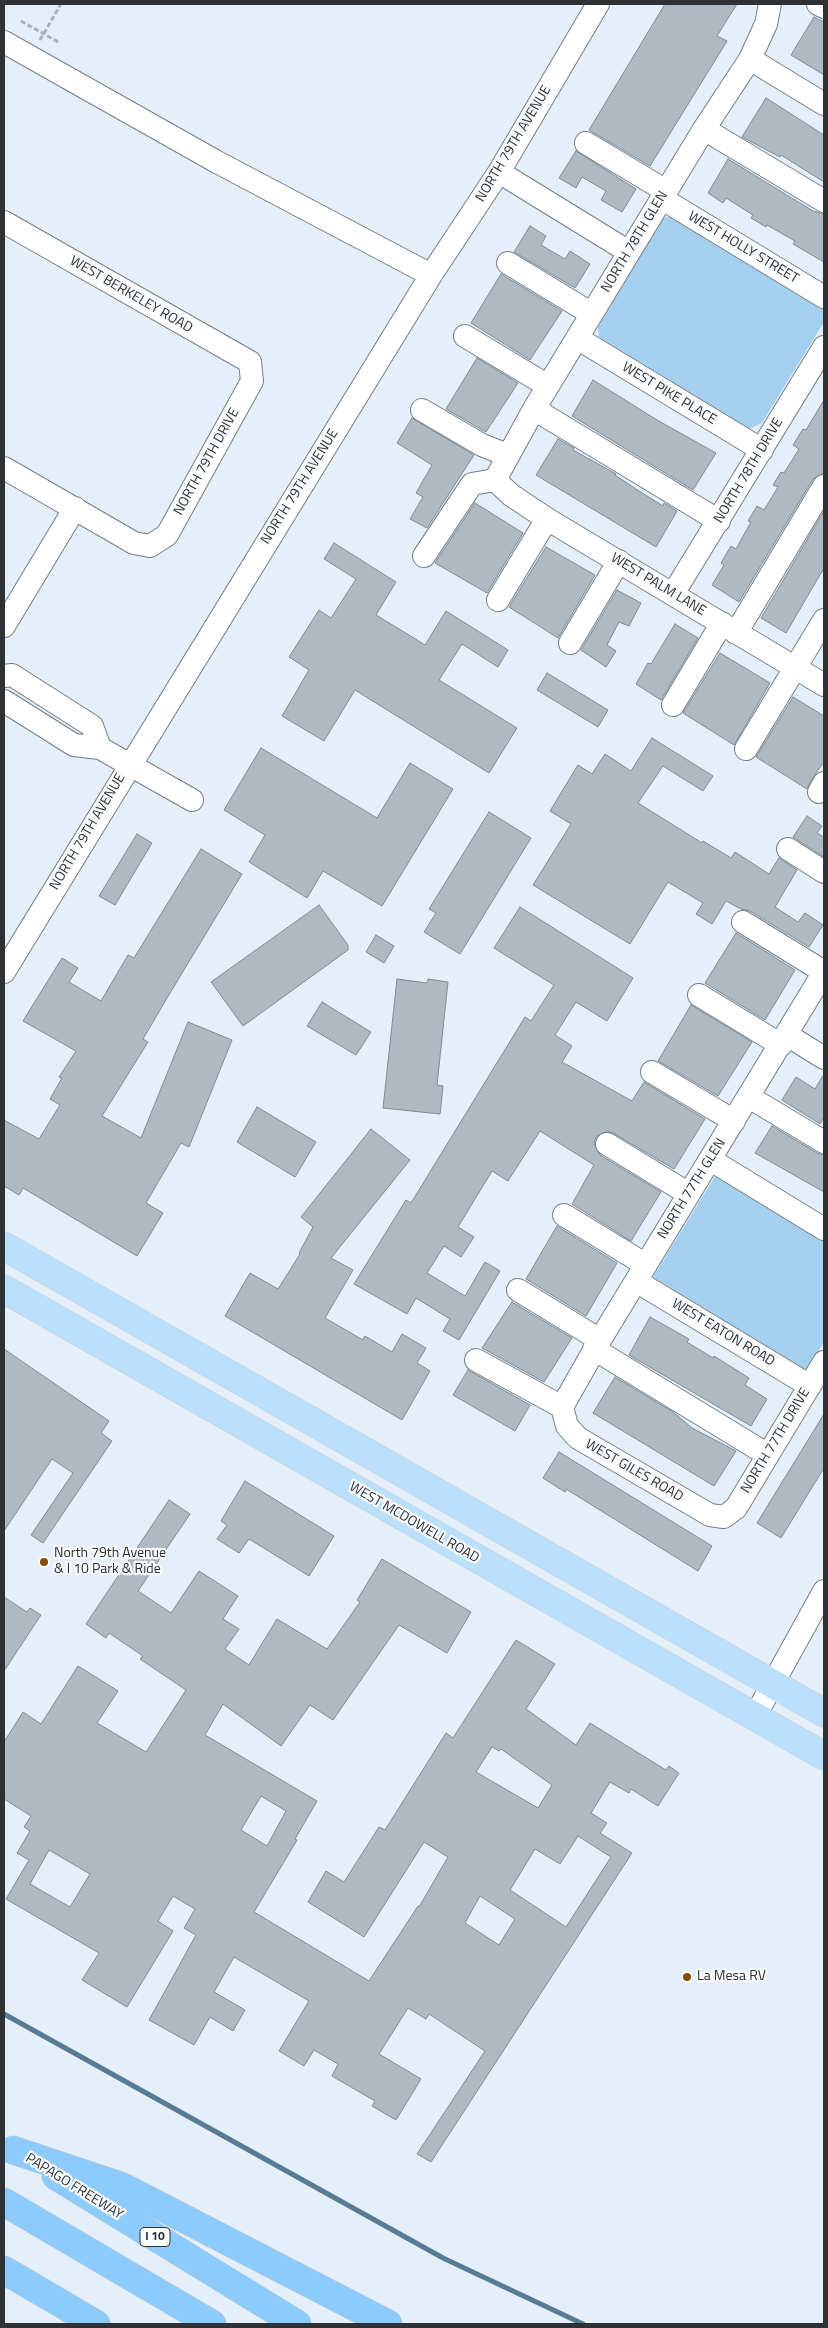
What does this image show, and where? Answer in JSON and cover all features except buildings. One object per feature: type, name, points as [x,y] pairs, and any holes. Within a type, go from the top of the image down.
[{"type":"highway","name":"PAPAGO FREEWAY","points":[[9,2147],[298,2324]]},
{"type":"highway","points":[[9,2147],[120,2186],[388,2324]]},
{"type":"highway","points":[[4,2202],[212,2324]]},
{"type":"highway","points":[[4,2270],[96,2324]]},
{"type":"main road","points":[[4,1246],[824,1713]]},
{"type":"main road","name":"WEST MCDOWELL ROAD","points":[[4,1289],[824,1756]]},
{"type":"main road","points":[[168,1384],[191,1380],[212,1388],[281,1424],[324,1429]]},
{"type":"main road","points":[[388,1508],[407,1476]]},
{"type":"street","name":"NORTH 79TH AVENUE","points":[[4,972],[431,275],[498,172],[598,4]]},
{"type":"street","name":"NORTH 78TH GLEN","points":[[495,480],[534,409],[629,252],[704,129],[750,59],[766,24],[770,4]]},
{"type":"street","points":[[818,4],[824,7]]},
{"type":"street","points":[[4,42],[217,162],[431,275]]},
{"type":"street","points":[[750,59],[824,104]]},
{"type":"street","points":[[704,129],[824,202]]},
{"type":"street","name":"WEST HOLLY STREET","points":[[586,143],[824,297]]},
{"type":"street","points":[[498,172],[629,252]]},
{"type":"street","name":"WEST BERKELEY ROAD","points":[[4,222],[250,362],[251,372]]},
{"type":"street","points":[[508,263],[592,314]]},
{"type":"street","points":[[465,336],[548,386]]},
{"type":"street","name":"WEST PIKE PLACE","points":[[577,338],[762,450]]},
{"type":"street","name":"NORTH 78TH DRIVE","points":[[673,594],[824,347]]},
{"type":"street","name":"NORTH 79TH DRIVE","points":[[75,508],[134,543],[150,546],[167,535],[252,381],[251,372]]},
{"type":"street","points":[[534,409],[719,521]]},
{"type":"street","points":[[422,410],[482,445],[507,456]]},
{"type":"street","points":[[4,468],[75,508],[4,626]]},
{"type":"street","points":[[424,556],[472,484],[495,480]]},
{"type":"street","name":"WEST PALM LANE","points":[[495,480],[512,495],[547,519],[824,684]]},
{"type":"street","points":[[673,705],[729,628],[824,486]]},
{"type":"street","points":[[498,600],[547,519]]},
{"type":"street","points":[[570,643],[619,561]]},
{"type":"street","points":[[746,749],[824,620]]},
{"type":"street","points":[[4,676],[12,675],[92,726],[100,748]]},
{"type":"street","points":[[4,701],[74,745],[100,748],[192,800]]},
{"type":"street","points":[[788,849],[824,872]]},
{"type":"street","points":[[743,922],[824,972]]},
{"type":"street","name":"NORTH 77TH GLEN","points":[[562,1407],[597,1345],[824,972]]},
{"type":"street","points":[[699,995],[784,1040],[824,1058]]},
{"type":"street","points":[[652,1072],[734,1121]]},
{"type":"street","points":[[749,1097],[824,1142]]},
{"type":"street","points":[[607,1144],[689,1194]]},
{"type":"street","points":[[711,1160],[824,1229]]},
{"type":"street","name":"WEST EATON ROAD","points":[[564,1215],[641,1273],[810,1386]]},
{"type":"street","points":[[518,1290],[597,1345],[768,1455]]},
{"type":"street","points":[[476,1360],[562,1407]]},
{"type":"street","name":"NORTH 77TH DRIVE","points":[[724,1517],[736,1508],[824,1362]]},
{"type":"street","name":"WEST GILES ROAD","points":[[562,1407],[567,1426],[578,1438],[710,1515],[724,1517]]},
{"type":"street","points":[[755,1716],[824,1591]]},
{"type":"path","points":[[36,48],[61,4]]},
{"type":"path","points":[[21,21],[60,44]]},
{"type":"shaded area","points":[[674,216],[824,308],[824,322],[762,423],[749,429],[599,337],[598,327],[662,218]]},
{"type":"shaded area","points":[[717,1173],[824,1239],[824,1342],[807,1371],[653,1277]]},
{"type":"waterway","points":[[4,2014],[443,2258],[583,2324]]},
{"type":"place","name":"North 79th Avenue & I 10 Park & Ride","points":[[44,1562]]},
{"type":"place","name":"La Mesa RV","points":[[687,1977]]}]
